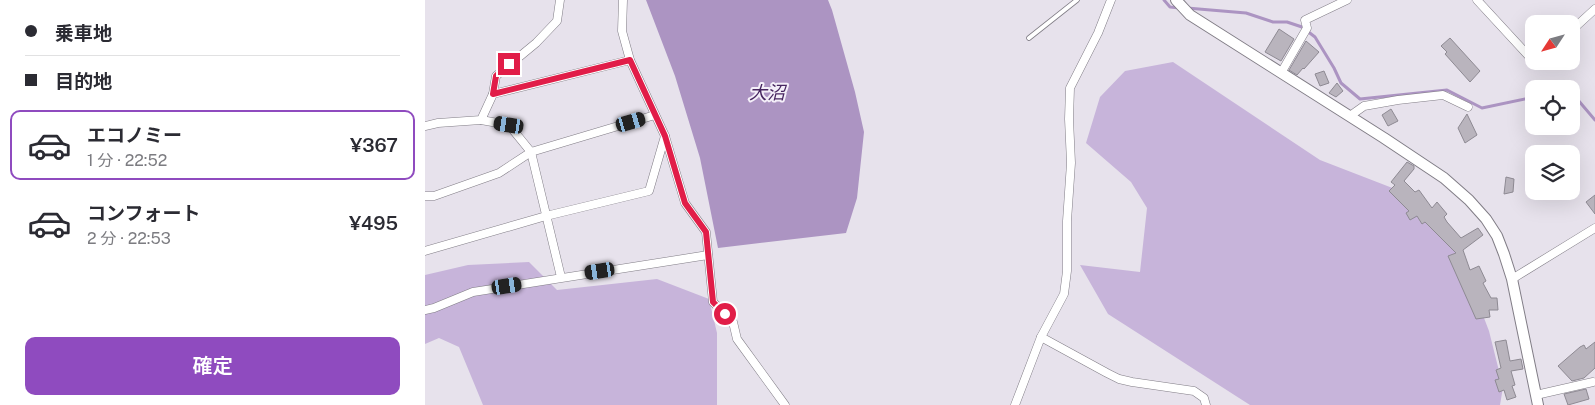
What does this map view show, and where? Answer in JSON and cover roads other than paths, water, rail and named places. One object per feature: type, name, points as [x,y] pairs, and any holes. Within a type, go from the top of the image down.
[{"type":"street","points":[[481,120],[493,94],[496,76],[536,43],[557,20],[560,0]]},
{"type":"street","points":[[623,0],[622,31],[630,60],[665,136],[685,203],[706,232],[713,302],[733,322],[737,339],[785,405]]},
{"type":"street","points":[[1015,405],[1041,338],[1064,294],[1071,164],[1069,119],[1071,88],[1098,33],[1111,0]]},
{"type":"street","points":[[1176,0],[1190,15],[1444,178],[1469,200],[1497,236],[1512,279],[1537,400],[1593,382]]},
{"type":"street","points":[[1281,73],[1307,28],[1305,20],[1347,0]]},
{"type":"street","points":[[1477,0],[1525,52]]},
{"type":"street","points":[[1580,23],[1595,9]]},
{"type":"street","points":[[493,94],[630,60]]},
{"type":"street","points":[[1350,116],[1364,106],[1443,95],[1468,107]]},
{"type":"street","points":[[425,196],[433,196],[499,173],[531,152],[655,115]]},
{"type":"street","points":[[425,126],[438,122],[481,120],[509,125],[531,152],[561,278]]},
{"type":"street","points":[[425,251],[546,216],[649,191],[665,136]]},
{"type":"street","points":[[1512,279],[1595,228]]},
{"type":"street","points":[[425,310],[473,292],[708,256]]},
{"type":"street","points":[[1041,338],[1113,376],[1132,382],[1194,391],[1203,398],[1206,405]]},
{"type":"lane","points":[[1029,38],[1077,0]]},
{"type":"water","name":"大沼","points":[[646,0],[828,0],[855,92],[864,132],[857,198],[846,233],[718,248],[700,158],[675,76]]},
{"type":"waterway","points":[[1164,0],[1170,7],[1180,8]]},
{"type":"waterway","points":[[1187,8],[1246,13],[1273,22],[1287,22],[1302,27],[1315,37],[1341,83],[1360,99],[1447,90],[1482,108],[1525,99]]},
{"type":"waterway","points":[[1580,102],[1595,120]]}]
